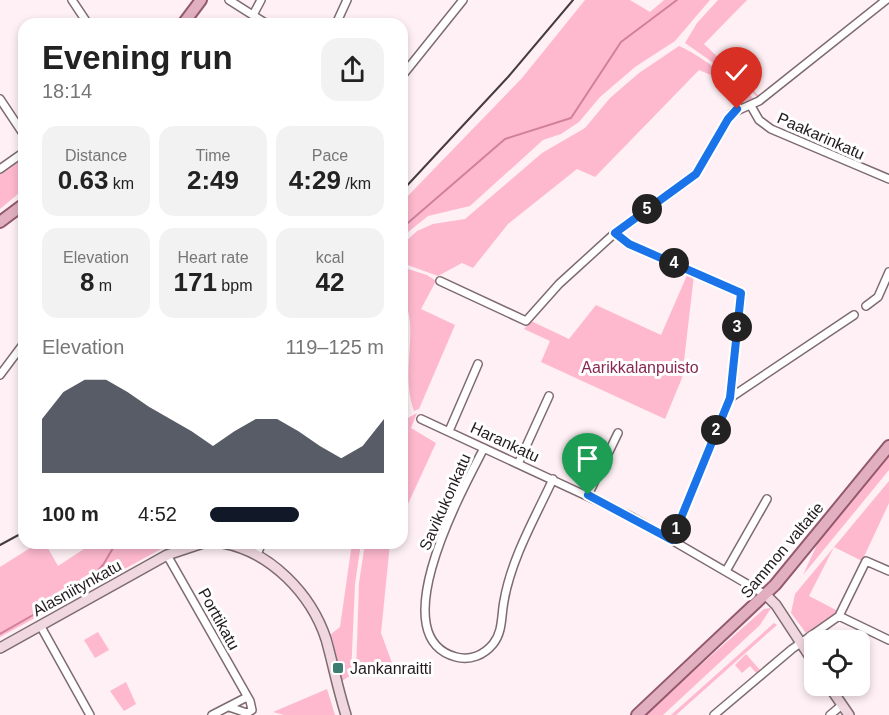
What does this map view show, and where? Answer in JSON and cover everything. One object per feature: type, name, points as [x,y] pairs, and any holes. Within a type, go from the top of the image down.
[{"type":"main road","points":[[188,18],[201,0]]},
{"type":"main road","points":[[0,222],[18,208]]},
{"type":"main road","name":"Sammon valtatie","points":[[637,715],[766,595],[889,446]]},
{"type":"street","points":[[72,0],[84,18]]},
{"type":"street","points":[[229,0],[258,18]]},
{"type":"street","points":[[253,15],[261,0]]},
{"type":"street","points":[[339,18],[347,0]]},
{"type":"street","points":[[408,69],[463,0]]},
{"type":"street","points":[[440,280],[526,321],[559,284],[615,233],[696,174],[732,113],[737,109],[751,106],[886,0]]},
{"type":"street","points":[[0,99],[18,126]]},
{"type":"street","name":"Paakarinkatu","points":[[751,106],[759,120],[771,129],[889,179]]},
{"type":"street","points":[[0,168],[18,156]]},
{"type":"street","points":[[615,233],[629,244],[741,293],[730,398],[672,540]]},
{"type":"street","points":[[867,306],[878,297],[889,272]]},
{"type":"street","points":[[730,398],[854,315]]},
{"type":"street","points":[[0,375],[18,351]]},
{"type":"street","points":[[448,431],[478,364]]},
{"type":"street","points":[[518,464],[549,396]]},
{"type":"street","name":"Harankatu","points":[[421,419],[588,495],[672,540],[766,595]]},
{"type":"street","points":[[588,495],[618,433]]},
{"type":"street","name":"Savikukonkatu","points":[[484,448],[439,544],[428,592],[425,623],[428,635],[432,643],[447,654],[462,658],[483,654],[498,637],[512,569],[554,479]]},
{"type":"street","points":[[726,571],[767,499]]},
{"type":"street","name":"Alasniitynkatu","points":[[0,648],[167,555],[185,549]]},
{"type":"street","points":[[242,549],[257,554],[287,579],[312,610],[326,640],[346,715]]},
{"type":"street","points":[[257,554],[259,549]]},
{"type":"street","name":"Porttikatu","points":[[167,555],[247,697]]},
{"type":"street","points":[[714,715],[801,643],[839,616],[866,561],[889,571]]},
{"type":"street","points":[[766,595],[776,605],[804,648]]},
{"type":"street","points":[[839,616],[889,640]]},
{"type":"street","points":[[40,626],[90,715]]},
{"type":"street","points":[[836,696],[849,715]]},
{"type":"street","points":[[212,715],[247,697],[252,706],[249,712],[229,708]]},
{"type":"street","points":[[831,715],[842,705]]},
{"type":"green space","points":[[585,0],[630,0],[650,12],[664,0],[710,0],[675,41],[635,67],[600,97],[579,122],[561,134],[543,140],[470,206],[428,216],[408,232],[408,196],[522,78]]},
{"type":"green space","points":[[718,0],[747,0],[704,44],[759,96],[757,97],[748,87],[685,43],[697,23]]},
{"type":"green space","points":[[679,46],[718,70],[740,87],[754,99],[732,105],[741,88],[699,70],[595,177],[577,169],[508,224],[473,268],[462,263],[438,276],[408,265],[408,239],[417,231],[433,224],[465,219],[542,153],[585,128],[610,98],[639,73]]},
{"type":"green space","points":[[18,160],[18,194],[0,209],[0,172]]},
{"type":"green space","points":[[408,269],[427,275],[436,281],[421,309],[455,325],[419,409],[414,411],[408,377],[410,322]]},
{"type":"green space","name":"Aarikkalanpuisto","points":[[688,273],[694,275],[682,378],[665,419],[541,362],[550,341],[524,329],[531,321],[569,339],[596,305],[661,335]]},
{"type":"green space","points":[[417,413],[411,428],[436,443],[408,504],[408,418]]},
{"type":"green space","points":[[889,455],[889,470],[803,575],[822,534]]},
{"type":"green space","points":[[889,481],[889,503],[862,561],[834,547]]},
{"type":"green space","points":[[834,547],[809,596],[838,611],[814,630],[804,630],[791,613],[795,594]]},
{"type":"green space","points":[[28,549],[48,549],[58,566],[84,549],[161,549],[0,637],[0,567]]},
{"type":"green space","points":[[351,549],[360,549],[355,584],[351,675],[342,681],[331,634],[340,627]]},
{"type":"green space","points":[[364,549],[389,549],[381,633],[392,663],[359,677],[356,673],[359,583]]},
{"type":"green space","points":[[771,608],[760,625],[663,715],[644,715],[764,609]]},
{"type":"green space","points":[[774,623],[777,625],[676,715],[671,715]]},
{"type":"green space","points":[[98,632],[109,650],[95,658],[84,640]]},
{"type":"green space","points":[[746,654],[760,670],[757,674],[750,666],[742,673],[735,665]]},
{"type":"green space","points":[[126,682],[136,704],[124,711],[110,691]]},
{"type":"green space","points":[[327,689],[335,715],[284,715],[273,712]]},
{"type":"waterway","points":[[408,223],[505,139],[571,118],[621,42],[677,0]]},
{"type":"waterway","points":[[0,634],[84,586],[103,565],[112,549]]},
{"type":"railway","points":[[408,185],[508,77],[573,0]]},
{"type":"railway","points":[[0,545],[18,535]]},
{"type":"place","name":"Jankanraitti","points":[[338,668]]},
{"type":"route","points":[[588,495],[672,540],[730,398],[741,293],[629,244],[615,233],[701,169],[728,119],[737,109]]}]
